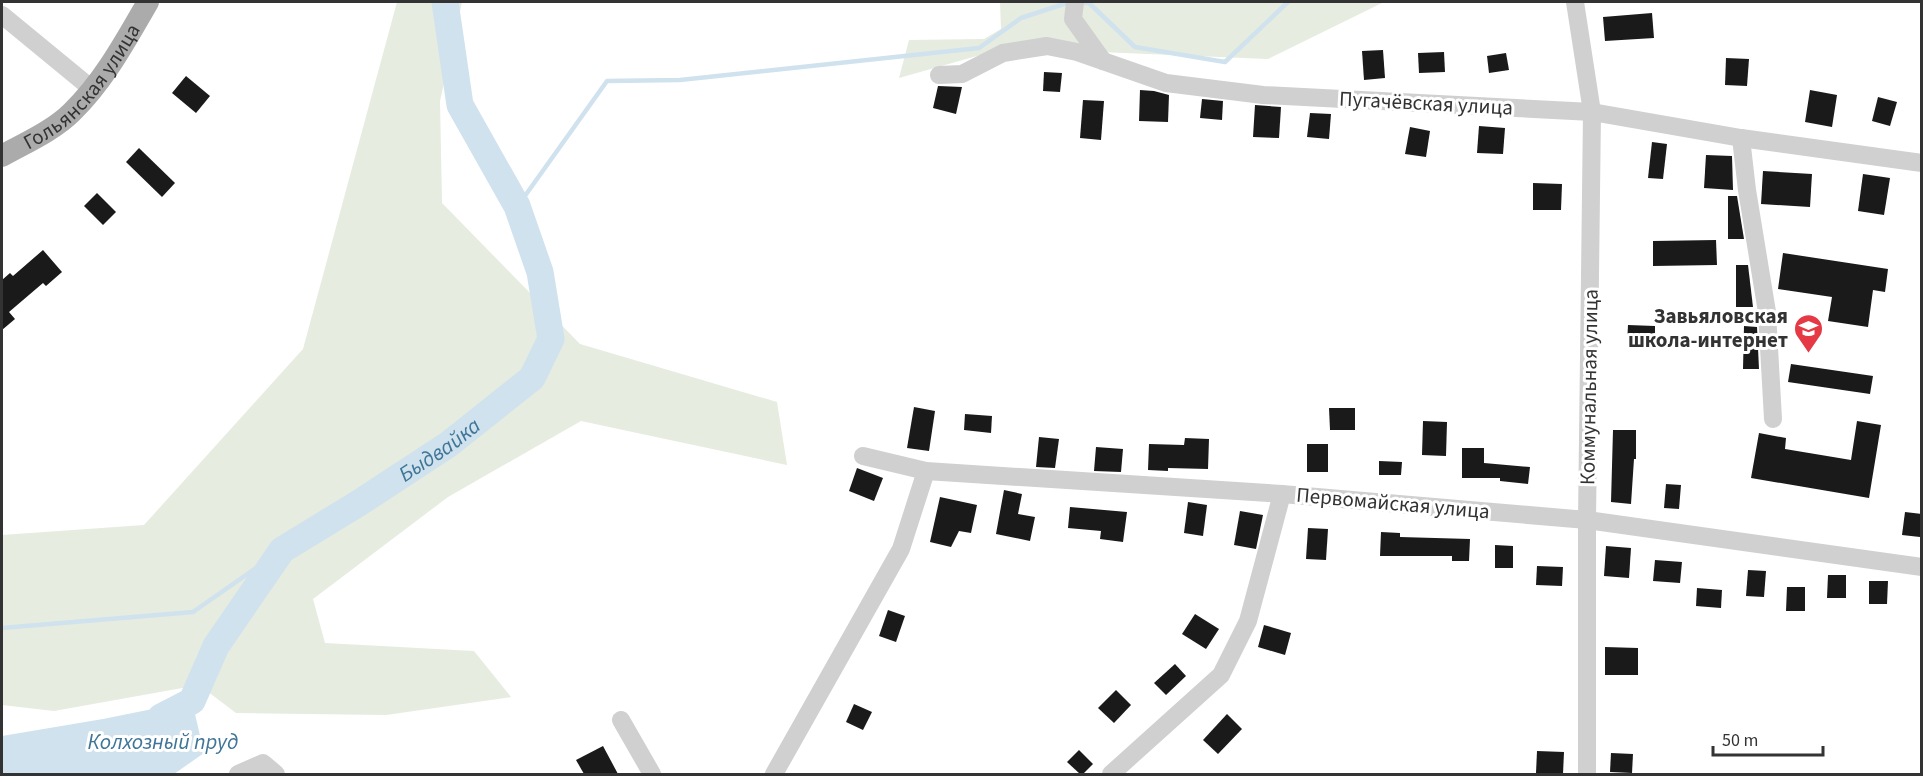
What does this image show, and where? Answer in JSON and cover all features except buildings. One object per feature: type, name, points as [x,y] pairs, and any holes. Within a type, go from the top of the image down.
[{"type":"main road","name":"Гольянская улица","points":[[2,156],[71,113],[92,89],[148,2]]},
{"type":"street","name":"Коммунальная улица","points":[[1575,2],[1592,112],[1587,520],[1587,774]]},
{"type":"street","points":[[1075,7],[1073,19],[1103,61]]},
{"type":"street","points":[[2,15],[92,89]]},
{"type":"street","name":"Пугачёвская улица","points":[[939,75],[962,74],[1003,53],[1047,46],[1077,52],[1166,84],[1263,95],[1592,112],[1741,138],[1922,163]]},
{"type":"street","points":[[1741,138],[1767,312],[1773,419]]},
{"type":"street","name":"Первомайская улица","points":[[863,456],[926,471],[1282,494],[1587,520],[1922,567]]},
{"type":"street","points":[[774,774],[901,549],[926,471]]},
{"type":"street","points":[[1111,774],[1221,675],[1248,621],[1282,494]]},
{"type":"street","points":[[621,720],[652,774]]},
{"type":"street","points":[[238,774],[264,763],[276,774]]},
{"type":"shaded area","points":[[397,2],[462,2],[440,101],[442,203],[580,344],[777,402],[787,465],[581,421],[448,497],[313,599],[325,643],[474,651],[511,697],[386,715],[236,713],[199,685],[54,711],[2,705],[2,535],[144,525],[303,349]]},
{"type":"shaded area","points":[[1000,2],[1384,2],[1268,59],[1005,48],[899,78],[909,40],[984,39],[1001,29]]},
{"type":"water","name":"Колхозный пруд","points":[[192,701],[204,753],[174,774],[2,774],[2,736]]},
{"type":"waterway","name":"Быдвайка","points":[[161,717],[192,701],[216,646],[282,550],[449,444],[532,378],[551,339],[540,272],[517,206],[460,105],[445,2]]},
{"type":"waterway","points":[[517,207],[607,81],[680,80],[979,48],[1021,18],[1070,2]]},
{"type":"waterway","points":[[1079,3],[1089,3],[1135,47],[1225,62],[1288,2]]},
{"type":"waterway","points":[[2,628],[193,612],[282,550]]},
{"type":"place","name":"Завьяловская школа-интернет","points":[[1809,354]]}]
